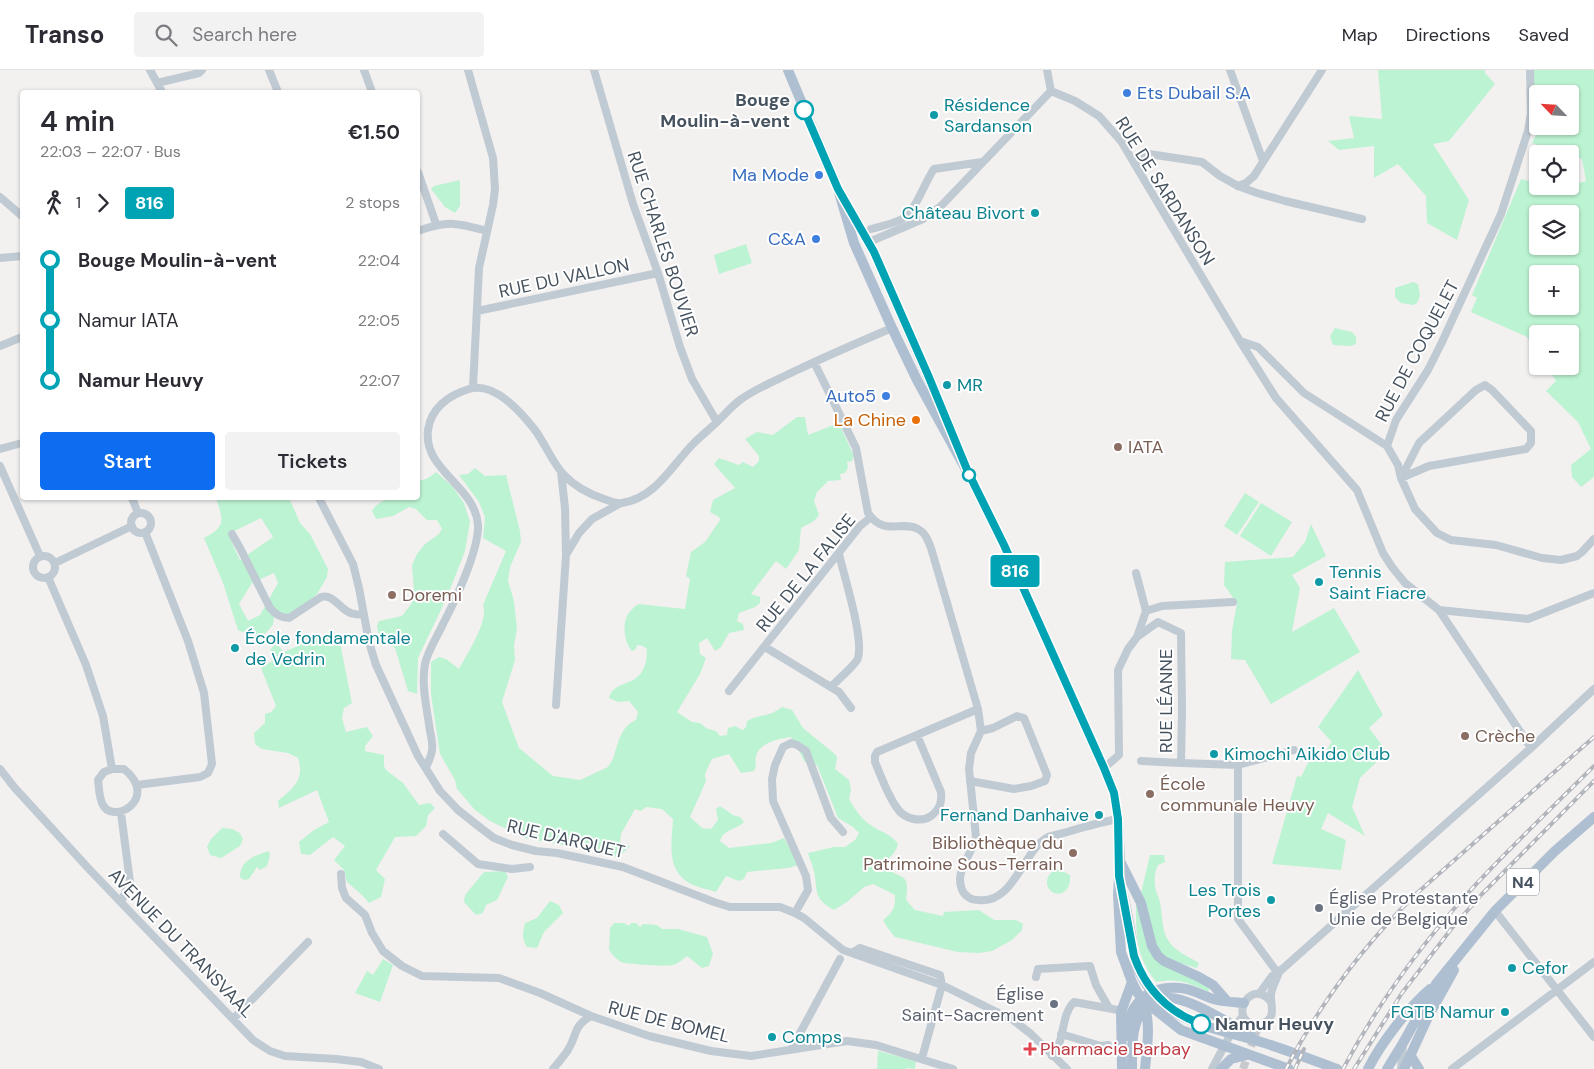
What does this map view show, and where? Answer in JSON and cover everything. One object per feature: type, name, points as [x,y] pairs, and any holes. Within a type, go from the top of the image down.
[{"type":"main road","points":[[788,70],[838,189],[856,246],[892,328],[917,380],[968,472],[1004,545],[1114,793],[1118,819],[1120,860],[1118,895],[1121,952],[1148,1015],[1149,1025],[1145,1069]]},
{"type":"main road","points":[[838,189],[869,242],[968,472]]},
{"type":"main road","points":[[856,246],[869,242]]},
{"type":"main road","points":[[892,328],[903,318]]},
{"type":"main road","points":[[911,365],[921,360]]},
{"type":"main road","name":"N4","points":[[1387,1069],[1436,984],[1495,911],[1549,857],[1594,817]]},
{"type":"main road","points":[[1120,860],[1141,903],[1152,946],[1158,956],[1171,964],[1186,969],[1213,986],[1227,1001]]},
{"type":"main road","points":[[1119,876],[1138,969],[1148,986],[1160,1000],[1190,1020],[1337,1069]]},
{"type":"main road","name":"N4","points":[[1411,1056],[1460,955]]},
{"type":"main road","points":[[1368,1069],[1392,1032],[1413,1006],[1436,984]]},
{"type":"main road","points":[[1132,1049],[1128,1034],[1129,1016],[1135,1004],[1145,996],[1167,988],[1179,988],[1194,990],[1216,1000],[1244,1003]]},
{"type":"main road","points":[[1122,1069],[1121,1012],[1138,991]]},
{"type":"main road","points":[[1138,991],[1182,1030],[1289,1069]]},
{"type":"main road","points":[[1132,1069],[1133,1034],[1139,1014],[1153,1001],[1164,998],[1184,1001],[1231,1024],[1260,1042]]},
{"type":"main road","points":[[1221,1068],[1231,1059],[1247,1055]]},
{"type":"main road","points":[[1402,1069],[1411,1056],[1420,1069]]},
{"type":"street","points":[[150,70],[161,90]]},
{"type":"street","points":[[157,83],[199,73],[202,70]]},
{"type":"street","points":[[269,70],[277,90]]},
{"type":"street","points":[[364,70],[371,90]]},
{"type":"street","points":[[468,70],[493,158],[494,189],[493,205],[479,268],[473,387]]},
{"type":"street","name":"RUE CHARLES BOUVIER","points":[[594,70],[633,204],[658,274],[680,346],[692,379],[717,422]]},
{"type":"street","points":[[869,242],[923,219],[941,206],[1051,91],[1047,70]]},
{"type":"street","points":[[1230,70],[1263,161]]},
{"type":"street","points":[[1238,186],[1246,183],[1254,176],[1322,70]]},
{"type":"street","name":"RUE DE COQUELET","points":[[1530,70],[1531,113],[1528,131],[1501,214],[1442,342],[1428,370],[1396,420],[1387,446],[1398,465],[1401,478],[1415,510],[1437,532],[1451,540],[1496,545],[1542,558],[1561,560],[1576,556],[1594,539]]},
{"type":"street","name":"RUE DE SARDANSON","points":[[1051,91],[1075,101],[1099,116],[1121,141],[1276,398],[1357,490],[1392,567],[1405,583],[1439,610]]},
{"type":"street","points":[[1134,163],[1149,154],[1202,162],[1220,176],[1238,186],[1285,202],[1362,219]]},
{"type":"street","points":[[871,229],[904,218],[914,205],[934,169],[983,162]]},
{"type":"street","points":[[420,178],[436,224]]},
{"type":"street","points":[[0,197],[20,214]]},
{"type":"street","points":[[420,230],[436,224],[450,222],[487,231]]},
{"type":"street","points":[[0,258],[20,256]]},
{"type":"street","name":"RUE DU VALLON","points":[[477,311],[658,274]]},
{"type":"street","points":[[566,556],[579,532],[592,519],[619,504],[645,495],[650,491],[694,443],[739,401],[751,393],[814,362],[892,328]]},
{"type":"street","points":[[0,346],[20,338]]},
{"type":"street","points":[[1240,341],[1258,346],[1304,393],[1387,446]]},
{"type":"street","points":[[814,362],[856,448],[868,513],[878,523],[892,527],[909,526],[919,529],[926,536],[932,548],[978,709],[980,731],[969,761],[976,837],[961,873],[962,890],[972,899],[985,901],[995,898],[1011,884],[1038,845],[1048,838],[1097,823],[1118,819]]},
{"type":"street","points":[[1485,384],[1531,431],[1530,443],[1526,449],[1430,466],[1401,478],[1419,443],[1476,390],[1485,384]]},
{"type":"street","points":[[426,768],[432,750],[424,685],[426,662],[468,566],[478,526],[474,510],[467,497],[429,452],[428,430],[435,410],[457,392],[473,387],[487,389],[501,396],[534,429],[561,472],[576,485],[599,497],[619,504]]},
{"type":"street","points":[[0,449],[20,444]]},
{"type":"street","points":[[0,466],[40,556]]},
{"type":"street","points":[[556,705],[566,556],[561,472]]},
{"type":"street","points":[[133,500],[138,513]]},
{"type":"street","name":"RUE D'ARQUET","points":[[320,500],[353,564],[369,642],[376,665],[418,756],[440,791],[458,810],[494,838],[536,851],[557,853],[623,867],[730,907],[780,907],[795,913],[804,918],[843,950],[852,953],[860,948],[940,975],[942,986],[1013,1020],[1031,1034],[1052,1056],[1068,1069]]},
{"type":"street","points":[[138,513],[146,514],[151,519],[150,527],[145,532],[137,532],[132,526],[132,518],[138,513]]},
{"type":"street","name":"RUE DE LA FALISE","points":[[730,691],[860,526],[871,517]]},
{"type":"street","points":[[54,563],[132,526]]},
{"type":"street","points":[[137,786],[200,777],[208,773],[212,764],[204,693],[188,641],[145,532]]},
{"type":"street","points":[[232,534],[274,613],[281,617],[289,618],[321,597],[326,596],[332,598],[350,613],[363,614]]},
{"type":"street","points":[[831,687],[857,660],[859,653],[859,637],[839,554]]},
{"type":"street","points":[[40,556],[49,556],[54,563],[54,572],[48,577],[39,577],[33,570],[33,562],[40,556]]},
{"type":"street","points":[[1104,768],[1119,756],[1118,670],[1122,659],[1137,637],[1146,611],[1136,573]]},
{"type":"street","points":[[48,577],[92,682],[103,716],[112,769]]},
{"type":"street","points":[[1439,610],[1528,619],[1594,593]]},
{"type":"street","points":[[1146,611],[1162,606],[1233,602]]},
{"type":"street","points":[[1439,610],[1531,748]]},
{"type":"street","name":"RUE LÉANNE","points":[[1137,637],[1158,622],[1181,633],[1181,763],[1238,765],[1294,750]]},
{"type":"street","name":"RUE DE LA FALISE","points":[[765,647],[839,692],[851,708]]},
{"type":"street","points":[[1279,972],[1271,995],[1272,1013],[1270,1018],[1263,1023],[1255,1024],[1246,1021],[1242,1009],[1249,997],[1259,994],[1272,976],[1279,972],[1594,690]]},
{"type":"street","points":[[917,735],[941,792],[942,800],[933,814],[926,819],[915,820],[905,816],[897,809],[875,762],[877,752],[978,709]]},
{"type":"street","points":[[970,781],[1014,789],[1045,781],[1047,775],[1024,718],[1017,716],[993,728],[980,731]]},
{"type":"street","points":[[795,913],[808,890],[806,876],[772,801],[772,779],[775,765],[783,747],[791,743],[806,751],[831,818],[843,832]]},
{"type":"street","points":[[1141,761],[1181,763]]},
{"type":"street","points":[[1238,765],[1238,919],[1274,968],[1279,972]]},
{"type":"street","name":"AVENUE DU TRANSVAAL","points":[[0,769],[14,787],[121,902],[253,1040],[270,1051],[285,1056],[361,1062],[379,1069]]},
{"type":"street","points":[[112,769],[124,769],[132,776],[137,786],[138,794],[131,806],[121,812],[110,811],[102,805],[98,780],[104,772],[112,769]]},
{"type":"street","points":[[121,812],[130,882],[121,902]]},
{"type":"street","points":[[443,834],[478,864],[512,869],[530,867]]},
{"type":"street","points":[[341,874],[342,888],[346,898],[365,916],[372,933],[383,951],[413,972],[422,976],[499,978],[540,993],[590,1016]]},
{"type":"street","points":[[1495,911],[1594,1037]]},
{"type":"street","points":[[233,1019],[308,942]]},
{"type":"street","points":[[792,1048],[840,959]]},
{"type":"street","points":[[1452,1069],[1594,962]]},
{"type":"street","points":[[1036,977],[1038,969],[1090,966],[1096,985],[1109,1008]]},
{"type":"street","points":[[922,1058],[942,986]]},
{"type":"street","points":[[1259,994],[1268,998],[1271,1002]]},
{"type":"street","points":[[1052,1056],[1060,1041],[1069,1009],[1074,1002],[1121,1012]]},
{"type":"street","name":"RUE DE BOMEL","points":[[553,1069],[569,1048],[576,1028],[590,1016],[649,1036],[711,1051],[751,1056],[792,1048],[847,1041],[876,1045],[952,1069]]},
{"type":"street","points":[[1212,1069],[1235,1026],[1244,1016]]},
{"type":"street","points":[[1061,1034],[1101,1046],[1108,1045]]},
{"type":"street","points":[[1402,1069],[1400,1062],[1404,1041]]},
{"type":"green space","points":[[1378,70],[1485,70],[1485,73],[1495,84],[1449,141],[1433,144],[1469,200],[1457,240],[1427,223],[1426,196],[1398,164],[1374,178],[1374,146],[1339,150],[1328,141],[1354,138],[1349,116],[1382,119]]},
{"type":"green space","points":[[1530,70],[1594,70],[1594,477],[1581,487],[1572,477],[1571,465],[1591,449],[1578,422],[1546,391],[1556,381],[1552,375],[1579,375],[1579,325],[1529,325],[1529,340],[1527,337],[1471,312],[1477,298],[1472,295],[1521,179],[1529,181],[1529,195],[1579,195],[1579,183],[1586,181],[1582,159],[1579,158],[1579,145],[1538,145],[1532,143],[1536,135],[1579,135],[1579,85],[1530,85]]},
{"type":"green space","points":[[460,180],[460,206],[455,213],[445,207],[431,189],[434,186]]},
{"type":"green space","points":[[746,244],[752,263],[719,274],[714,255]]},
{"type":"green space","points":[[1413,282],[1418,284],[1420,296],[1417,303],[1413,305],[1401,303],[1395,297],[1395,288]]},
{"type":"green space","points":[[1335,328],[1352,332],[1356,337],[1356,344],[1351,346],[1333,345],[1330,336]]},
{"type":"green space","points":[[797,417],[805,417],[808,435],[839,423],[854,456],[852,461],[847,462],[848,467],[845,473],[840,474],[841,480],[828,481],[817,492],[814,501],[819,515],[814,521],[801,528],[799,550],[786,569],[776,561],[751,594],[760,597],[760,603],[739,613],[737,621],[743,624],[744,630],[729,633],[721,647],[715,651],[707,638],[699,643],[700,654],[706,658],[700,674],[677,712],[692,722],[700,723],[706,728],[716,731],[720,736],[727,735],[728,728],[735,726],[743,730],[746,727],[747,721],[774,712],[782,707],[792,710],[803,728],[836,755],[835,769],[849,780],[851,790],[849,799],[859,814],[875,828],[889,835],[898,844],[883,867],[904,878],[907,885],[906,900],[915,910],[943,916],[944,912],[979,910],[994,920],[1016,920],[1023,924],[1022,930],[1012,940],[992,951],[979,953],[958,952],[895,937],[883,920],[893,909],[895,895],[873,884],[864,887],[847,902],[834,910],[822,901],[817,892],[815,875],[808,853],[834,847],[845,847],[855,840],[859,833],[838,818],[817,765],[805,762],[791,737],[770,742],[761,747],[756,756],[754,771],[741,773],[729,754],[712,759],[705,774],[706,781],[690,817],[702,828],[711,829],[718,820],[716,809],[720,806],[733,815],[740,817],[744,822],[722,837],[720,841],[729,848],[771,843],[784,838],[799,865],[788,868],[747,872],[744,879],[739,881],[726,876],[716,892],[686,881],[675,868],[671,844],[673,819],[662,809],[646,807],[641,811],[635,809],[621,834],[620,843],[630,846],[618,858],[576,842],[562,845],[525,838],[490,821],[475,810],[457,789],[455,780],[440,754],[431,694],[431,662],[439,657],[446,659],[459,669],[480,628],[483,620],[483,605],[506,551],[483,538],[485,517],[479,502],[459,475],[468,474],[475,468],[485,476],[506,475],[520,531],[521,542],[510,567],[508,581],[514,601],[517,629],[514,645],[515,660],[502,702],[519,748],[553,776],[580,780],[608,767],[622,733],[627,726],[636,720],[638,712],[629,701],[618,702],[609,698],[612,691],[617,687],[637,678],[646,663],[647,649],[637,645],[636,649],[632,651],[628,644],[625,635],[625,620],[628,614],[638,604],[685,609],[690,579],[686,576],[691,552],[705,542],[720,520],[719,517],[710,512],[713,500],[735,488],[714,464],[719,458],[739,465],[743,462],[753,467],[759,461],[759,456],[745,439],[757,432],[773,435]]},
{"type":"green space","points":[[436,472],[452,486],[464,503],[470,522],[465,551],[447,597],[418,658],[417,694],[408,691],[395,648],[379,639],[377,625],[379,621],[402,616],[411,604],[414,592],[412,565],[417,554],[425,544],[439,534],[442,529],[437,520],[427,520],[416,509],[409,507],[393,516],[376,519],[372,511],[381,502],[386,500],[420,500],[420,480],[430,477]]},
{"type":"green space","points":[[1245,493],[1259,502],[1237,535],[1224,526]]},
{"type":"green space","points":[[217,500],[290,500],[300,523],[310,534],[328,569],[327,577],[317,594],[305,606],[288,615],[275,610],[273,625],[260,639],[238,630],[223,583],[204,538],[217,530],[220,526],[221,517]],"holes":[[[261,518],[273,537],[240,560],[228,534]],[[274,573],[278,583],[260,615],[248,621],[239,604],[252,583]]]},
{"type":"green space","points":[[1261,503],[1292,522],[1271,556],[1240,536]]},
{"type":"green space","points":[[1311,524],[1326,556],[1292,575],[1300,588],[1292,632],[1334,608],[1360,652],[1271,704],[1245,660],[1231,659],[1232,631],[1237,603],[1224,585],[1225,562],[1293,557],[1305,542]]},
{"type":"green space","points":[[332,631],[340,643],[352,703],[344,708],[342,718],[346,732],[367,727],[373,736],[365,746],[365,751],[384,755],[386,770],[403,783],[419,805],[430,803],[435,808],[428,815],[426,826],[416,836],[395,837],[376,870],[385,879],[381,897],[369,903],[347,882],[344,870],[334,860],[345,846],[333,837],[310,855],[301,854],[299,842],[314,830],[329,822],[317,790],[279,808],[278,801],[293,787],[299,778],[300,766],[298,758],[288,753],[262,749],[255,744],[254,733],[265,723],[265,714],[271,712],[276,706],[261,668],[272,661],[270,650],[276,643],[284,652]]},
{"type":"green space","points":[[1358,670],[1383,715],[1369,728],[1387,752],[1360,778],[1352,807],[1365,836],[1328,813],[1321,829],[1346,840],[1341,870],[1272,864],[1297,776],[1301,777],[1313,753],[1321,758],[1332,742],[1318,727]]},
{"type":"green space","points":[[222,828],[232,829],[240,833],[243,839],[240,846],[221,858],[210,855],[207,847],[211,839]]},
{"type":"green space","points":[[269,851],[270,856],[267,866],[260,870],[257,867],[249,879],[244,880],[240,877],[246,862]]},
{"type":"green space","points":[[1150,855],[1164,855],[1165,862],[1158,865],[1155,872],[1155,887],[1167,939],[1176,949],[1199,963],[1197,968],[1171,959],[1158,950],[1141,893]]},
{"type":"green space","points":[[1056,868],[1070,875],[1066,890],[1057,894],[1049,889],[1047,884],[1048,877]]},
{"type":"green space","points":[[505,871],[508,877],[497,900],[486,905],[483,913],[476,915],[464,902],[465,895],[484,872]]},
{"type":"green space","points":[[550,901],[559,905],[563,913],[544,932],[537,948],[527,947],[523,938],[525,923],[537,918]]},
{"type":"green space","points":[[1136,901],[1149,948],[1210,988],[1208,992],[1183,982],[1170,980],[1156,982],[1140,953],[1137,934]]},
{"type":"green space","points":[[614,923],[624,923],[629,926],[631,923],[636,923],[640,927],[643,924],[657,925],[662,929],[678,929],[707,937],[713,954],[709,966],[702,968],[687,956],[677,964],[669,966],[621,962],[609,950],[610,928]]},
{"type":"green space","points":[[383,959],[393,965],[380,1002],[355,993],[367,971],[373,975]]},
{"type":"green space","points":[[878,1051],[916,1061],[915,1069],[877,1069]]},
{"type":"tunnel","points":[[1243,1069],[1259,1024]]},
{"type":"railway","points":[[1286,1069],[1328,998],[1378,934],[1416,894],[1594,737]]},
{"type":"railway","points":[[1343,1069],[1370,1022],[1400,977],[1450,913],[1514,845],[1594,766]]},
{"type":"railway","points":[[1354,1069],[1402,993],[1452,928],[1482,894],[1594,781]]},
{"type":"railway","points":[[1295,1069],[1304,1049]]},
{"type":"bus line","name":"816","points":[[804,110],[838,189],[874,252],[968,472],[1004,545],[1114,793],[1118,819],[1119,876],[1138,969],[1148,986],[1160,1000],[1175,1012],[1201,1024]]},
{"type":"place","name":"Ets Dubail S.A","points":[[1127,93]]},
{"type":"place","name":"Bouge Moulin-à-vent","points":[[804,110]]},
{"type":"place","name":"Résidence Sardanson","points":[[934,115]]},
{"type":"place","name":"Ma Mode","points":[[819,175]]},
{"type":"place","name":"Château Bivort","points":[[1035,213]]},
{"type":"place","name":"C&A","points":[[816,239]]},
{"type":"place","name":"MR","points":[[947,385]]},
{"type":"place","name":"Auto5","points":[[886,396]]},
{"type":"place","name":"La Chine","points":[[916,420]]},
{"type":"place","name":"IATA","points":[[1118,447]]},
{"type":"place","name":"Tennis Saint Fiacre","points":[[1319,582]]},
{"type":"place","name":"Doremi","points":[[392,595]]},
{"type":"place","name":"École fondamentale de Vedrin","points":[[235,648]]},
{"type":"place","name":"Crèche","points":[[1465,736]]},
{"type":"place","name":"Kimochi Aikido Club","points":[[1214,754]]},
{"type":"place","name":"École communale Heuvy","points":[[1150,794]]},
{"type":"place","name":"Fernand Danhaive","points":[[1099,815]]},
{"type":"place","name":"Bibliothèque du Patrimoine Sous-Terrain","points":[[1073,853]]},
{"type":"place","name":"Les Trois Portes","points":[[1271,900]]},
{"type":"place","name":"Église Protestante Unie de Belgique","points":[[1319,908]]},
{"type":"place","name":"Cefor","points":[[1512,968]]},
{"type":"place","name":"Église Saint-Sacrement","points":[[1054,1004]]},
{"type":"place","name":"FGTB Namur","points":[[1505,1012]]},
{"type":"place","name":"Namur Heuvy","points":[[1201,1024]]},
{"type":"place","name":"Comps","points":[[772,1037]]},
{"type":"place","name":"Pharmacie Barbay","points":[[1030,1049]]}]
